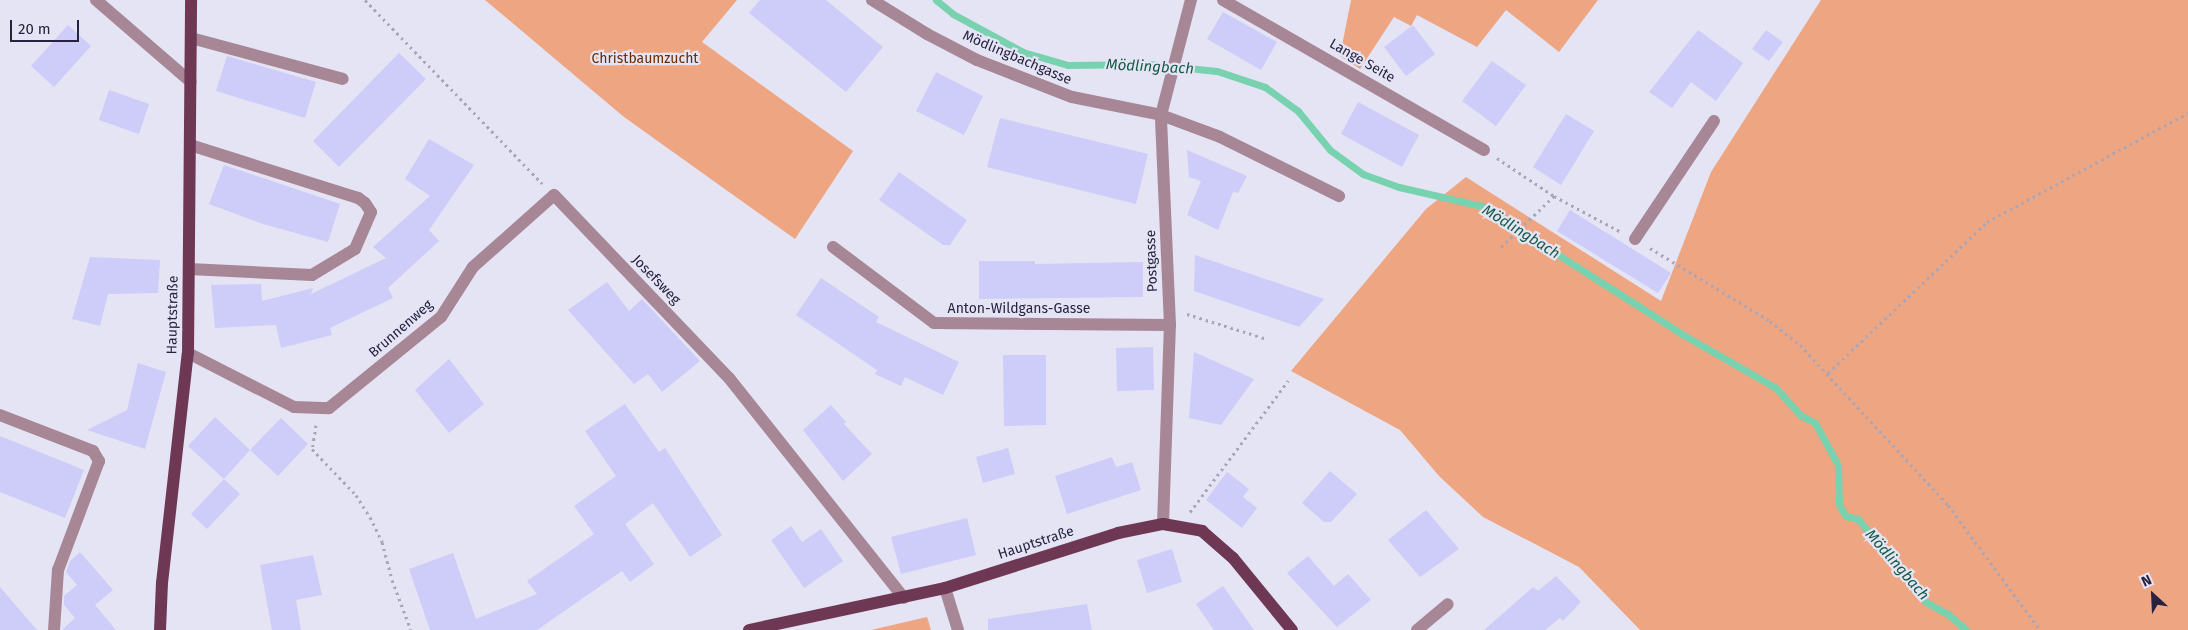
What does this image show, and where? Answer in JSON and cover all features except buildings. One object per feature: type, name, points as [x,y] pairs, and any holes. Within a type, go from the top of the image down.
[{"type":"main road","name":"Hauptstraße","points":[[160,630],[162,583],[188,353],[191,0]]},
{"type":"main road","name":"Hauptstraße","points":[[749,630],[945,588],[1118,533],[1163,524],[1181,525],[1202,531],[1233,558],[1292,630]]},
{"type":"street","points":[[96,0],[191,82]]},
{"type":"street","name":"Mödlingbachgasse","points":[[872,0],[927,34],[977,60],[1072,97],[1161,114],[1220,137],[1339,196]]},
{"type":"street","name":"Postgasse","points":[[1163,524],[1170,325],[1161,114],[1191,0]]},
{"type":"street","name":"Lange Seite","points":[[1223,0],[1484,150]]},
{"type":"street","points":[[191,38],[343,78]]},
{"type":"street","points":[[1635,239],[1714,121]]},
{"type":"street","points":[[189,269],[312,275],[355,249],[371,212],[365,203],[358,198],[190,144]]},
{"type":"street","name":"Brunnenweg","points":[[188,353],[294,407],[329,408],[441,317],[474,267],[554,195]]},
{"type":"street","name":"Josefsweg","points":[[554,195],[728,378],[904,598]]},
{"type":"street","name":"Anton-Wildgans-Gasse","points":[[833,247],[934,323],[1170,325]]},
{"type":"street","points":[[0,415],[93,451],[99,461],[98,469],[58,570],[54,630]]},
{"type":"street","points":[[945,588],[958,630]]},
{"type":"street","points":[[1417,630],[1448,604]]},
{"type":"path","points":[[365,0],[392,24],[554,195]]},
{"type":"path","points":[[1828,373],[1918,291],[1987,222],[2188,113]]},
{"type":"path","points":[[1484,150],[1554,196],[1635,239],[1770,321],[1828,373],[1948,505],[2040,630]]},
{"type":"path","points":[[1501,247],[1554,196]]},
{"type":"path","points":[[1169,308],[1264,338]]},
{"type":"path","points":[[1181,525],[1288,381]]},
{"type":"path","points":[[319,408],[312,449],[356,495],[370,517],[382,542],[392,580],[411,630]]},
{"type":"green space","name":"Christbaumzucht","points":[[485,0],[737,0],[702,42],[853,151],[795,239],[624,117]]},
{"type":"green space","points":[[1351,0],[1598,0],[1559,52],[1506,10],[1477,47],[1417,15],[1411,26],[1394,17],[1360,69],[1340,56]]},
{"type":"green space","points":[[1821,0],[2188,0],[2188,630],[1640,630],[1579,567],[1483,517],[1439,476],[1400,430],[1291,371],[1426,209],[1466,177],[1661,301],[1711,172]]},
{"type":"green space","points":[[927,617],[931,630],[871,630]]},
{"type":"waterway","name":"Mödlingbach","points":[[936,0],[953,14],[1023,52],[1068,65],[1149,64],[1217,71],[1265,87],[1298,111],[1330,150],[1363,174],[1399,187],[1482,206],[1682,334],[1776,388],[1800,415],[1815,423],[1838,465],[1839,505],[1846,516],[1858,519],[1926,602],[1949,615],[1966,630]]}]
